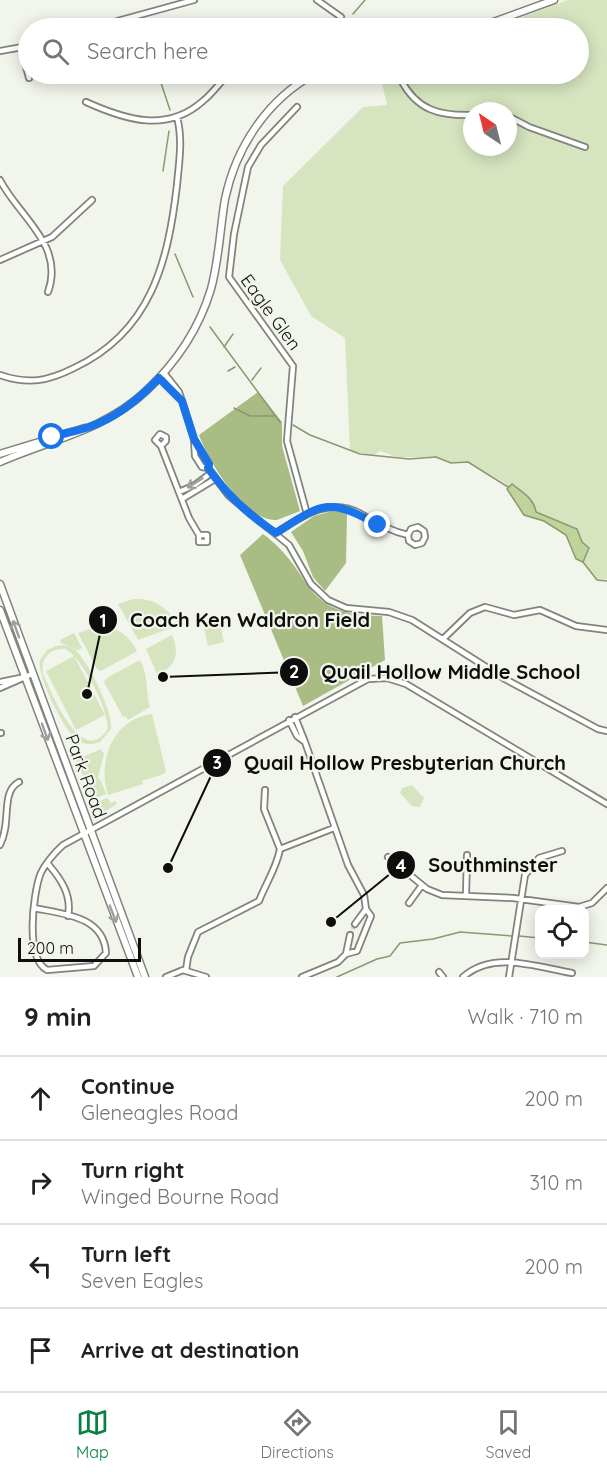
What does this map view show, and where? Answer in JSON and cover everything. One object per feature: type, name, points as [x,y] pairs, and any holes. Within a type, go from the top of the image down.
[{"type":"main road","points":[[504,18],[554,0]]},
{"type":"main road","points":[[0,462],[89,428],[125,408],[161,376],[191,335],[210,293],[217,263],[225,201],[239,156],[264,115],[298,84]]},
{"type":"main road","points":[[0,454],[89,428]]},
{"type":"main road","name":"Park Road","points":[[0,585],[145,977]]},
{"type":"main road","name":"Park Road","points":[[0,610],[82,834],[138,977]]},
{"type":"street","points":[[128,18],[194,0]]},
{"type":"street","points":[[317,0],[341,17]]},
{"type":"street","points":[[0,51],[18,48]]},
{"type":"street","points":[[86,102],[117,116],[142,122],[177,117],[204,101],[220,84]]},
{"type":"street","points":[[402,84],[410,97],[435,112],[463,114]]},
{"type":"street","name":"Eagle Glen","points":[[297,107],[261,145],[248,167],[242,208],[234,234],[229,277],[293,366],[286,441],[307,514]]},
{"type":"street","points":[[0,375],[27,382],[53,378],[107,348],[134,319],[158,278],[170,242],[182,138],[177,117]]},
{"type":"street","points":[[517,121],[585,147]]},
{"type":"street","points":[[0,180],[43,242],[52,267],[48,292]]},
{"type":"street","points":[[0,260],[43,242],[67,225],[92,200]]},
{"type":"street","points":[[161,376],[182,401],[194,439],[209,464],[209,471],[195,485],[179,492]]},
{"type":"street","points":[[194,439],[195,456],[202,466],[242,509],[276,533],[294,552],[311,584],[328,600],[346,608],[399,615],[422,625],[543,701],[598,729],[607,731]]},
{"type":"street","points":[[161,446],[182,499],[200,535]]},
{"type":"street","points":[[182,499],[215,478]]},
{"type":"street","points":[[276,533],[307,514],[329,507],[345,507],[378,525],[408,535]]},
{"type":"street","points":[[443,639],[470,613],[485,607],[514,615],[540,610],[576,626],[607,630]]},
{"type":"street","points":[[0,688],[32,674]]},
{"type":"street","points":[[0,682],[24,677]]},
{"type":"street","points":[[34,908],[83,920],[95,928],[105,943],[106,953],[94,966],[66,966],[52,970],[43,968],[38,960],[33,935],[34,908],[40,877],[63,844],[360,681],[376,678],[393,679],[496,736],[607,804]]},
{"type":"street","points":[[295,717],[348,866],[364,895],[366,909],[371,916],[357,951],[346,954],[338,962],[302,977]]},
{"type":"street","points":[[289,720],[297,736],[305,742]]},
{"type":"street","points":[[0,845],[4,834],[1,796],[7,788],[19,782]]},
{"type":"street","points":[[186,970],[188,957],[198,932],[259,901],[270,874],[277,865],[280,849],[264,809],[265,790]]},
{"type":"street","points":[[280,849],[334,828]]},
{"type":"street","points":[[509,977],[525,875],[534,862],[546,854],[562,850]]},
{"type":"street","points":[[466,896],[467,855]]},
{"type":"street","points":[[388,857],[422,885],[436,893],[521,899],[579,907],[592,903],[606,892]]},
{"type":"street","points":[[48,864],[66,890],[68,916]]},
{"type":"street","points":[[409,903],[422,885]]},
{"type":"street","points":[[355,924],[366,909]]},
{"type":"street","points":[[346,954],[350,935]]},
{"type":"street","points":[[463,977],[486,963],[511,963],[572,973]]},
{"type":"street","points":[[166,977],[186,970],[206,977]]},
{"type":"street","points":[[439,972],[443,977]]},
{"type":"shaded area","points":[[568,0],[607,0],[607,579],[597,580],[578,558],[572,535],[541,517],[527,515],[505,483],[468,462],[451,463],[436,457],[397,457],[380,451],[373,456],[350,450],[345,338],[311,316],[280,260],[283,186],[363,107],[387,105],[382,84],[589,84],[589,18],[520,18]]},
{"type":"shaded area","points":[[258,392],[282,422],[282,446],[300,511],[277,520],[265,518],[240,501],[219,474],[199,435]]},
{"type":"shaded area","points":[[512,484],[530,499],[536,512],[577,529],[582,542],[589,548],[583,562],[576,559],[566,535],[544,521],[524,515],[507,489]]},
{"type":"shaded area","points":[[332,511],[347,513],[346,563],[325,591],[313,577],[303,551],[291,532],[314,516]]},
{"type":"shaded area","points":[[263,534],[280,548],[322,600],[336,609],[355,614],[382,616],[385,660],[303,706],[240,555]]},
{"type":"shaded area","points":[[133,599],[151,601],[165,609],[174,618],[171,628],[138,640],[118,604]]},
{"type":"shaded area","points":[[220,625],[224,642],[208,646],[204,629]]},
{"type":"shaded area","points":[[95,627],[115,629],[130,640],[137,651],[101,671],[97,669],[78,633]]},
{"type":"shaded area","points":[[74,633],[82,648],[78,650],[61,643],[60,640]]},
{"type":"shaded area","points":[[172,635],[176,648],[175,659],[168,668],[157,674],[146,649]]},
{"type":"shaded area","points":[[56,646],[72,648],[86,663],[104,699],[111,722],[111,729],[100,742],[82,743],[65,726],[42,677],[40,660],[47,650]],"holes":[[[65,649],[87,673],[105,712],[107,730],[97,739],[87,740],[78,734],[60,710],[43,674],[44,659],[54,650]]]},
{"type":"shaded area","points":[[74,656],[105,715],[76,730],[46,671]]},
{"type":"shaded area","points":[[140,660],[145,672],[150,707],[128,720],[126,716],[123,717],[104,682],[108,677]]},
{"type":"shaded area","points":[[152,714],[166,771],[164,774],[142,781],[143,784],[108,795],[105,769],[111,744],[127,724]]},
{"type":"shaded area","points":[[101,749],[104,754],[98,778],[106,794],[93,799],[76,760]]},
{"type":"shaded area","points":[[412,785],[424,798],[420,807],[412,806],[400,793],[402,788]]},
{"type":"shaded area","points":[[107,798],[111,803],[116,801],[117,804],[103,813],[97,802]]},
{"type":"waterway","points":[[353,14],[365,0]]},
{"type":"waterway","points":[[161,84],[170,110]]},
{"type":"waterway","points":[[163,171],[169,131]]},
{"type":"waterway","points":[[175,254],[193,297]]},
{"type":"waterway","points":[[210,327],[280,422]]},
{"type":"waterway","points":[[224,347],[233,334]]},
{"type":"waterway","points":[[228,371],[235,367]]},
{"type":"waterway","points":[[252,380],[261,368]]},
{"type":"waterway","points":[[234,408],[250,416],[274,416]]},
{"type":"waterway","points":[[293,425],[310,435],[360,454],[409,459],[436,457],[451,463],[468,462],[508,487]]},
{"type":"waterway","points":[[583,562],[597,580],[607,581]]},
{"type":"waterway","points":[[337,977],[377,959],[390,956],[400,943],[433,939],[460,932],[512,936]]},
{"type":"waterway","points":[[519,936],[535,938]]},
{"type":"waterway","points":[[589,943],[607,945]]},
{"type":"tunnel","points":[[350,935],[355,924]]},
{"type":"place","name":"Quail Hollow Middle School","points":[[163,677]]},
{"type":"place","name":"Coach Ken Waldron Field","points":[[87,694]]},
{"type":"place","name":"Quail Hollow Presbyterian Church","points":[[168,868]]},
{"type":"place","name":"Southminster","points":[[331,922]]},
{"type":"route","points":[[52,437],[89,428],[114,415],[145,393],[159,378],[182,401],[194,439],[200,444],[209,464],[208,468],[215,478],[242,509],[269,529],[276,533],[307,514],[322,508],[337,506],[360,513],[378,525]]}]
